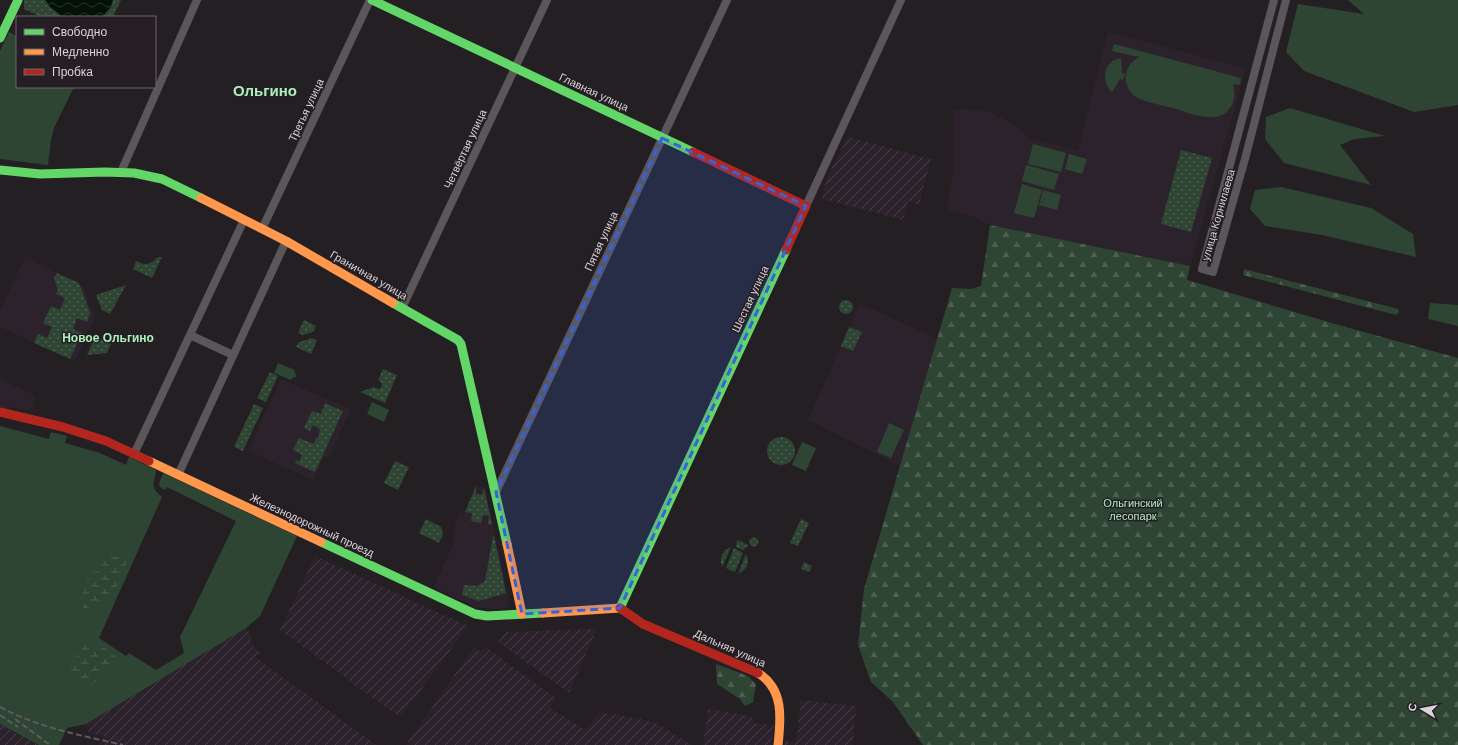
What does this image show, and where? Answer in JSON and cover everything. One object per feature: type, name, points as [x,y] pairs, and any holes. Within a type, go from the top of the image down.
[{"type":"street","points":[[0,38],[18,0]]},
{"type":"street","points":[[121,172],[197,0]]},
{"type":"street","name":"Главная улица","points":[[371,0],[806,206]]},
{"type":"street","name":"Третья улица","points":[[262,229],[371,0]]},
{"type":"street","name":"Четвёртая улица","points":[[402,308],[546,0]]},
{"type":"street","name":"Пятая улица","points":[[496,492],[727,0]]},
{"type":"street","name":"Шестая улица","points":[[620,608],[901,0]]},
{"type":"street","name":"улица Корнилаева","points":[[1274,0],[1202,269],[1213,272],[1245,159],[1286,0]]},
{"type":"street","name":"Граничная улица","points":[[0,170],[29,174],[121,172],[146,175],[162,179],[286,241],[458,340],[461,344],[496,492],[522,614]]},
{"type":"street","points":[[134,454],[244,220]]},
{"type":"street","points":[[178,474],[286,241]]},
{"type":"street","points":[[190,336],[233,355]]},
{"type":"street","name":"Железнодорожный проезд","points":[[0,412],[70,429],[106,441],[469,612],[481,616],[620,608]]},
{"type":"street","name":"Дальняя улица","points":[[620,608],[643,624],[757,671],[767,679],[774,688],[779,707],[778,745]]},
{"type":"highlighted area","points":[[662,138],[806,206],[620,608],[522,614],[496,492]]},
{"type":"shaded area","points":[[1108,32],[1246,68],[1190,266],[990,225],[974,217],[947,210],[954,164],[953,111],[963,109],[991,112],[1013,124],[1029,138],[1078,150]]},
{"type":"shaded area","points":[[847,137],[931,159],[919,205],[908,201],[903,220],[822,199],[826,180]]},
{"type":"shaded area","points":[[25,257],[83,286],[95,317],[75,361],[0,327],[0,311]]},
{"type":"shaded area","points":[[860,303],[938,339],[900,466],[808,420]]},
{"type":"shaded area","points":[[0,379],[36,396],[30,411],[10,407],[9,410],[0,407]]},
{"type":"shaded area","points":[[281,379],[351,409],[329,458],[324,456],[313,480],[248,451]]},
{"type":"shaded area","points":[[476,486],[485,488],[509,600],[507,607],[503,609],[477,608],[434,587],[453,544],[455,524],[460,513],[464,515]]},
{"type":"shaded area","points":[[315,556],[468,626],[403,714],[395,714],[280,630]]},
{"type":"shaded area","points":[[246,628],[251,635],[251,642],[253,646],[261,653],[255,657],[376,745],[99,745],[104,736],[88,733],[89,730],[86,724]]},
{"type":"shaded area","points":[[593,629],[596,631],[569,693],[498,642],[506,632]]},
{"type":"shaded area","points":[[474,647],[481,652],[484,648],[487,648],[556,698],[550,708],[585,730],[600,712],[654,722],[692,745],[406,745]]},
{"type":"shaded area","points":[[801,700],[856,706],[853,745],[784,745],[784,741],[796,742]]},
{"type":"shaded area","points":[[708,709],[752,716],[753,723],[774,725],[771,745],[703,745]]},
{"type":"shaded area","points":[[0,724],[17,734],[39,745],[0,745]]},
{"type":"green space","points":[[24,0],[121,0],[113,16],[39,16],[24,9]]},
{"type":"green space","points":[[1348,0],[1458,0],[1458,105],[1414,112],[1304,71],[1286,52],[1298,4],[1364,14]]},
{"type":"green space","points":[[9,32],[16,36],[16,88],[74,88],[54,128],[48,165],[0,159],[0,51]]},
{"type":"green space","points":[[1114,44],[1241,78],[1240,85],[1233,84],[1234,97],[1230,108],[1227,112],[1216,117],[1204,117],[1152,103],[1136,97],[1127,86],[1126,72],[1129,66],[1139,57],[1112,51]]},
{"type":"green space","points":[[1121,58],[1122,73],[1125,74],[1123,80],[1120,79],[1112,92],[1106,82],[1106,72],[1111,63]]},
{"type":"green space","points":[[1290,108],[1385,136],[1354,139],[1340,145],[1371,185],[1284,163],[1265,139],[1266,117]]},
{"type":"green space","points":[[1033,144],[1066,153],[1061,172],[1028,164]]},
{"type":"green space","points":[[1181,150],[1212,158],[1191,232],[1161,224]]},
{"type":"green space","points":[[1069,154],[1087,159],[1082,174],[1065,169]]},
{"type":"green space","points":[[1026,165],[1059,174],[1054,190],[1022,181]]},
{"type":"green space","points":[[1022,184],[1042,190],[1034,218],[1014,213]]},
{"type":"green space","points":[[1281,187],[1371,208],[1413,234],[1416,257],[1322,235],[1265,226],[1250,209],[1255,190]]},
{"type":"green space","points":[[1043,190],[1061,195],[1057,210],[1039,205]]},
{"type":"green space","name":"Ольгинский лесопарк","points":[[990,225],[1190,266],[1187,280],[1335,324],[1458,358],[1458,745],[923,745],[893,702],[871,682],[858,645],[864,589],[952,288],[971,289],[981,286]]},
{"type":"green space","points":[[158,257],[162,257],[152,278],[133,269],[136,261],[142,264],[148,264],[153,262]]},
{"type":"green space","points":[[1244,269],[1398,309],[1399,312],[1396,315],[1243,275]]},
{"type":"green space","points":[[57,273],[79,283],[90,313],[87,322],[77,318],[73,329],[82,333],[70,359],[34,343],[38,334],[47,338],[52,327],[43,323],[51,306],[60,310],[65,298],[56,294],[58,290],[54,278]]},
{"type":"green space","points":[[126,285],[110,314],[102,310],[96,295]]},
{"type":"green space","points":[[843,300],[849,300],[853,304],[853,310],[849,314],[843,314],[839,310],[839,304]]},
{"type":"green space","points":[[1430,303],[1458,305],[1458,326],[1428,319]]},
{"type":"green space","points":[[304,320],[316,326],[313,332],[303,335],[298,333]]},
{"type":"green space","points":[[849,327],[862,332],[853,351],[841,346]]},
{"type":"green space","points":[[95,337],[111,344],[107,353],[87,355]]},
{"type":"green space","points":[[311,338],[317,340],[311,354],[296,347],[298,343]]},
{"type":"green space","points":[[278,363],[295,370],[294,372],[296,377],[292,378],[291,380],[274,373]]},
{"type":"green space","points":[[383,369],[397,375],[385,403],[360,392],[374,387],[378,389],[381,388],[382,383],[378,380]]},
{"type":"green space","points":[[270,372],[278,376],[266,402],[257,398]]},
{"type":"green space","points":[[372,402],[389,410],[384,422],[367,414]]},
{"type":"green space","points":[[325,403],[343,411],[315,472],[295,463],[296,460],[299,462],[302,455],[293,450],[299,438],[314,444],[316,438],[318,439],[320,429],[313,425],[310,431],[304,428],[312,411],[321,414]]},
{"type":"green space","points":[[254,404],[263,408],[243,451],[234,447]]},
{"type":"green space","points":[[889,423],[904,430],[891,458],[877,452]]},
{"type":"green space","points":[[0,426],[49,439],[51,432],[67,436],[65,443],[100,453],[126,465],[129,457],[156,470],[153,484],[155,490],[162,497],[99,638],[126,656],[129,653],[156,670],[184,653],[180,637],[236,521],[167,487],[165,490],[160,487],[159,483],[163,473],[297,536],[260,616],[246,628],[86,724],[67,728],[59,745],[39,745],[0,724]]},
{"type":"green space","points":[[781,437],[791,441],[795,451],[791,461],[781,465],[771,461],[767,451],[771,441]]},
{"type":"green space","points":[[802,442],[816,448],[806,471],[792,465]]},
{"type":"green space","points":[[395,461],[409,467],[398,490],[384,483]]},
{"type":"green space","points":[[476,486],[476,494],[482,495],[484,488],[492,525],[488,524],[489,516],[483,515],[481,523],[471,521],[472,513],[465,512]]},
{"type":"green space","points":[[426,519],[441,527],[443,534],[439,543],[419,533]]},
{"type":"green space","points":[[801,519],[809,523],[798,546],[790,543]]},
{"type":"green space","points":[[493,536],[506,593],[479,601],[462,595],[464,585],[477,586],[485,581]]},
{"type":"green space","points":[[752,538],[756,538],[758,542],[756,546],[752,546],[750,544],[750,540]]},
{"type":"green space","points":[[737,540],[749,545],[743,550],[736,547]]},
{"type":"green space","points":[[731,547],[722,567],[722,555]]},
{"type":"green space","points":[[734,548],[743,553],[735,572],[726,568]]},
{"type":"green space","points":[[746,554],[748,560],[747,566],[738,574]]},
{"type":"green space","points":[[110,556],[125,558],[127,562],[116,589],[110,600],[88,615],[85,614],[83,602],[87,579],[94,572],[96,572]]},
{"type":"green space","points":[[804,562],[812,566],[809,572],[801,569]]},
{"type":"green space","points":[[94,644],[102,646],[119,659],[116,665],[100,673],[99,677],[94,683],[81,682],[69,676],[70,668],[82,646]]},
{"type":"green space","points":[[716,664],[748,676],[756,684],[753,702],[745,706],[740,699],[717,684]]},
{"type":"water","points":[[45,0],[113,0],[111,7],[103,16],[62,16],[50,7]]},
{"type":"railway","points":[[0,707],[45,726],[123,745]]},
{"type":"railway","points":[[0,715],[18,727]]},
{"type":"railway","points":[[15,719],[50,745]]},
{"type":"traffic: fast","points":[[0,38],[18,0]]},
{"type":"traffic: fast","points":[[372,0],[693,152]]},
{"type":"traffic: fast","points":[[0,170],[40,174],[105,172],[134,173],[162,179],[201,198]]},
{"type":"traffic: fast","points":[[620,608],[786,250]]},
{"type":"traffic: fast","points":[[393,303],[458,340],[461,344],[507,544]]},
{"type":"traffic: fast","points":[[321,542],[475,614],[487,616],[543,613]]},
{"type":"traffic: slow","points":[[201,198],[286,241],[393,303]]},
{"type":"traffic: slow","points":[[149,461],[321,542]]},
{"type":"traffic: slow","points":[[507,544],[522,614]]},
{"type":"traffic: slow","points":[[543,613],[620,608]]},
{"type":"traffic: slow","points":[[758,673],[773,687],[777,696],[780,715],[778,745]]},
{"type":"traffic: jam","points":[[693,152],[806,206],[786,250]]},
{"type":"traffic: jam","points":[[0,412],[63,427],[106,441],[149,461]]},
{"type":"traffic: jam","points":[[620,608],[643,624],[758,673]]},
{"type":"district","name":"Ольгино","points":[[265,90]]},
{"type":"district","name":"Новое Ольгино","points":[[108,338]]}]
